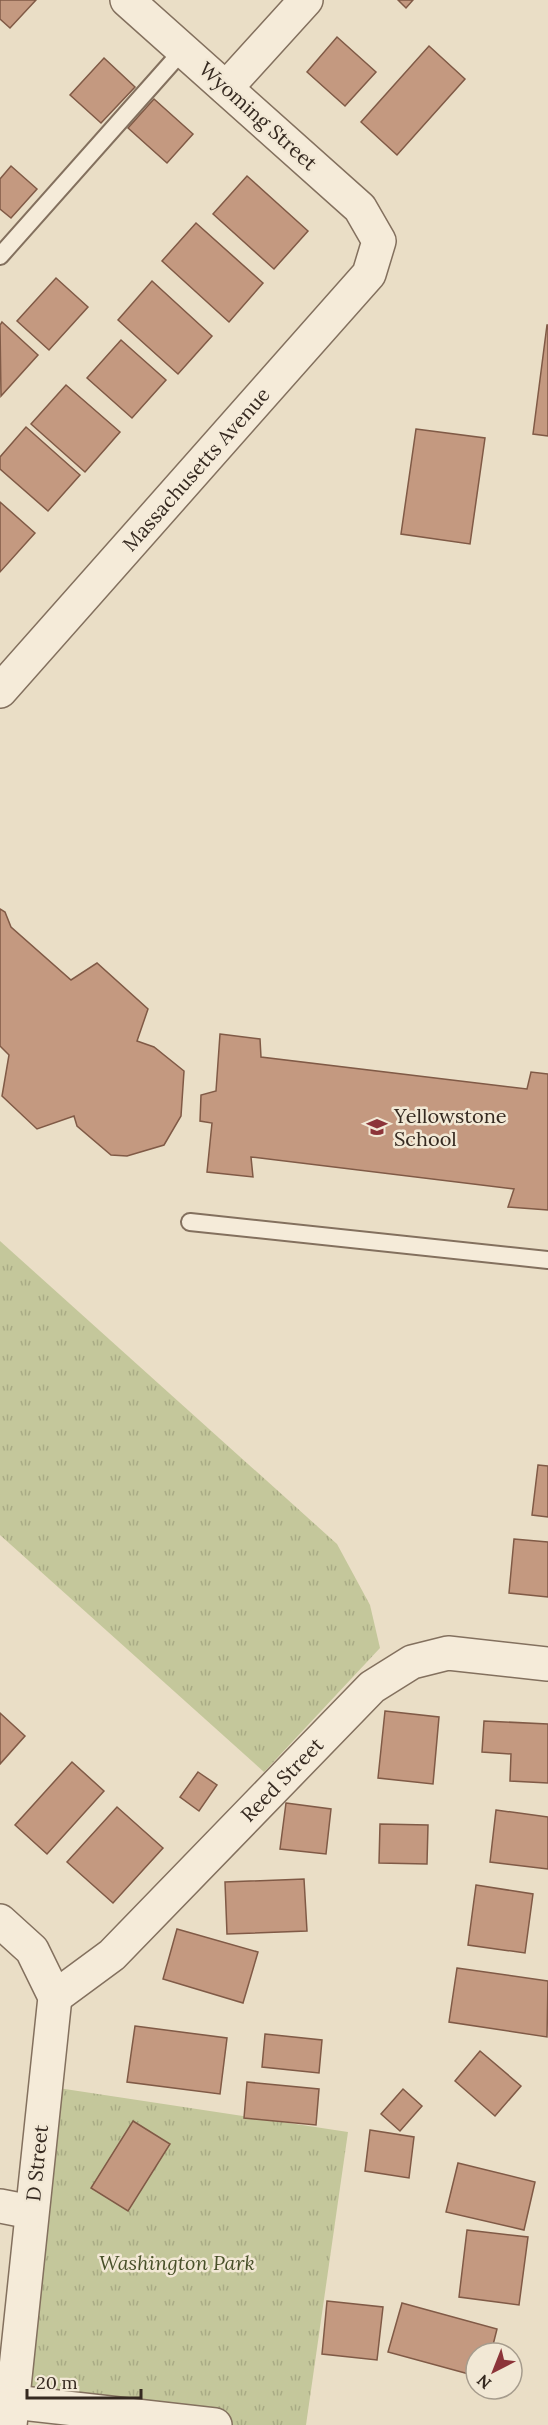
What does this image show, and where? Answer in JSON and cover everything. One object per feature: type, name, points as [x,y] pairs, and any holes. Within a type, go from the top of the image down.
[{"type":"street","name":"Wyoming Street","points":[[127,0],[360,208],[379,241]]},
{"type":"street","points":[[226,88],[306,0]]},
{"type":"street","name":"Massachusetts Avenue","points":[[0,691],[369,274],[379,241]]},
{"type":"street","name":"Reed Street","points":[[55,1997],[112,1955],[372,1687],[412,1662],[448,1653],[548,1664]]},
{"type":"street","points":[[0,1921],[32,1950],[55,1997]]},
{"type":"street","name":"D Street","points":[[11,2414],[16,2209],[55,1997]]},
{"type":"street","points":[[11,2414],[215,2425]]},
{"type":"lane","points":[[0,256],[183,50]]},
{"type":"lane","points":[[190,1222],[548,1260]]},
{"type":"green space","points":[[0,1241],[337,1544],[370,1605],[380,1648],[264,1772],[0,1535]]},
{"type":"green space","name":"Washington Park","points":[[45,2086],[348,2132],[306,2425],[215,2425],[13,2402]]},
{"type":"building","points":[[0,0],[36,0],[10,28],[0,19]]},
{"type":"building","points":[[398,0],[413,0],[406,8]]},
{"type":"building","points":[[337,37],[376,72],[345,106],[307,72]]},
{"type":"building","points":[[429,46],[465,79],[397,155],[361,122]]},
{"type":"building","points":[[104,58],[135,87],[101,123],[70,95]]},
{"type":"building","points":[[154,99],[193,134],[167,163],[128,128]]},
{"type":"building","points":[[11,166],[37,189],[11,218],[0,209],[0,179]]},
{"type":"building","points":[[247,176],[308,231],[274,269],[213,214]]},
{"type":"building","points":[[196,223],[263,283],[229,322],[162,261]]},
{"type":"building","points":[[56,278],[88,307],[49,350],[17,321]]},
{"type":"building","points":[[152,281],[212,336],[178,374],[118,320]]},
{"type":"building","points":[[2,322],[38,355],[1,396],[0,325]]},
{"type":"building","points":[[548,325],[548,436],[533,434]]},
{"type":"building","points":[[121,340],[166,380],[132,418],[87,378]]},
{"type":"building","points":[[66,385],[120,432],[85,472],[31,424]]},
{"type":"building","points":[[26,427],[80,475],[48,511],[0,469],[0,457]]},
{"type":"building","points":[[416,429],[485,438],[470,544],[401,534]]},
{"type":"building","points":[[0,502],[35,533],[0,572]]},
{"type":"building","points":[[0,909],[5,912],[11,927],[71,980],[97,963],[148,1009],[137,1041],[154,1047],[184,1071],[181,1116],[164,1145],[127,1156],[111,1155],[77,1126],[74,1116],[37,1129],[2,1096],[9,1055],[0,1046]]},
{"type":"building","points":[[220,1034],[260,1039],[261,1057],[527,1089],[531,1072],[548,1074],[548,1210],[508,1207],[514,1189],[251,1157],[253,1177],[207,1172],[212,1123],[200,1121],[201,1095],[216,1091]]},
{"type":"building","points":[[538,1465],[548,1466],[548,1517],[532,1515]]},
{"type":"building","points":[[514,1539],[548,1542],[548,1597],[509,1593]]},
{"type":"building","points":[[385,1711],[439,1717],[433,1784],[378,1778]]},
{"type":"building","points":[[0,1713],[25,1736],[0,1764]]},
{"type":"building","points":[[484,1721],[548,1724],[548,1783],[510,1781],[511,1754],[482,1752]]},
{"type":"building","points":[[72,1762],[104,1791],[47,1854],[15,1825]]},
{"type":"building","points":[[198,1772],[217,1785],[199,1811],[180,1797]]},
{"type":"building","points":[[286,1803],[331,1809],[326,1854],[280,1849]]},
{"type":"building","points":[[117,1807],[163,1848],[113,1903],[67,1862]]},
{"type":"building","points":[[496,1810],[548,1817],[548,1869],[490,1862]]},
{"type":"building","points":[[380,1824],[428,1825],[427,1864],[379,1863]]},
{"type":"building","points":[[304,1879],[307,1931],[227,1934],[225,1882]]},
{"type":"building","points":[[476,1885],[533,1894],[525,1953],[468,1945]]},
{"type":"building","points":[[177,1929],[258,1952],[243,2003],[163,1979]]},
{"type":"building","points":[[457,1968],[548,1981],[547,2037],[449,2022]]},
{"type":"building","points":[[135,2026],[227,2038],[220,2094],[127,2082]]},
{"type":"building","points":[[265,2034],[322,2040],[319,2073],[262,2067]]},
{"type":"building","points":[[480,2051],[521,2086],[495,2116],[455,2081]]},
{"type":"building","points":[[247,2082],[319,2089],[316,2125],[244,2118]]},
{"type":"building","points":[[403,2089],[422,2106],[400,2131],[381,2114]]},
{"type":"building","points":[[133,2121],[170,2144],[128,2211],[91,2188]]},
{"type":"building","points":[[370,2130],[414,2137],[409,2178],[365,2171]]},
{"type":"building","points":[[458,2163],[535,2182],[524,2230],[446,2212]]},
{"type":"building","points":[[467,2230],[528,2237],[519,2305],[459,2297]]},
{"type":"building","points":[[327,2301],[383,2307],[377,2360],[322,2354]]},
{"type":"building","points":[[402,2303],[497,2329],[494,2341],[464,2341],[464,2373],[388,2352]]},
{"type":"place","name":"Yellowstone School","points":[[377,1127]]}]
